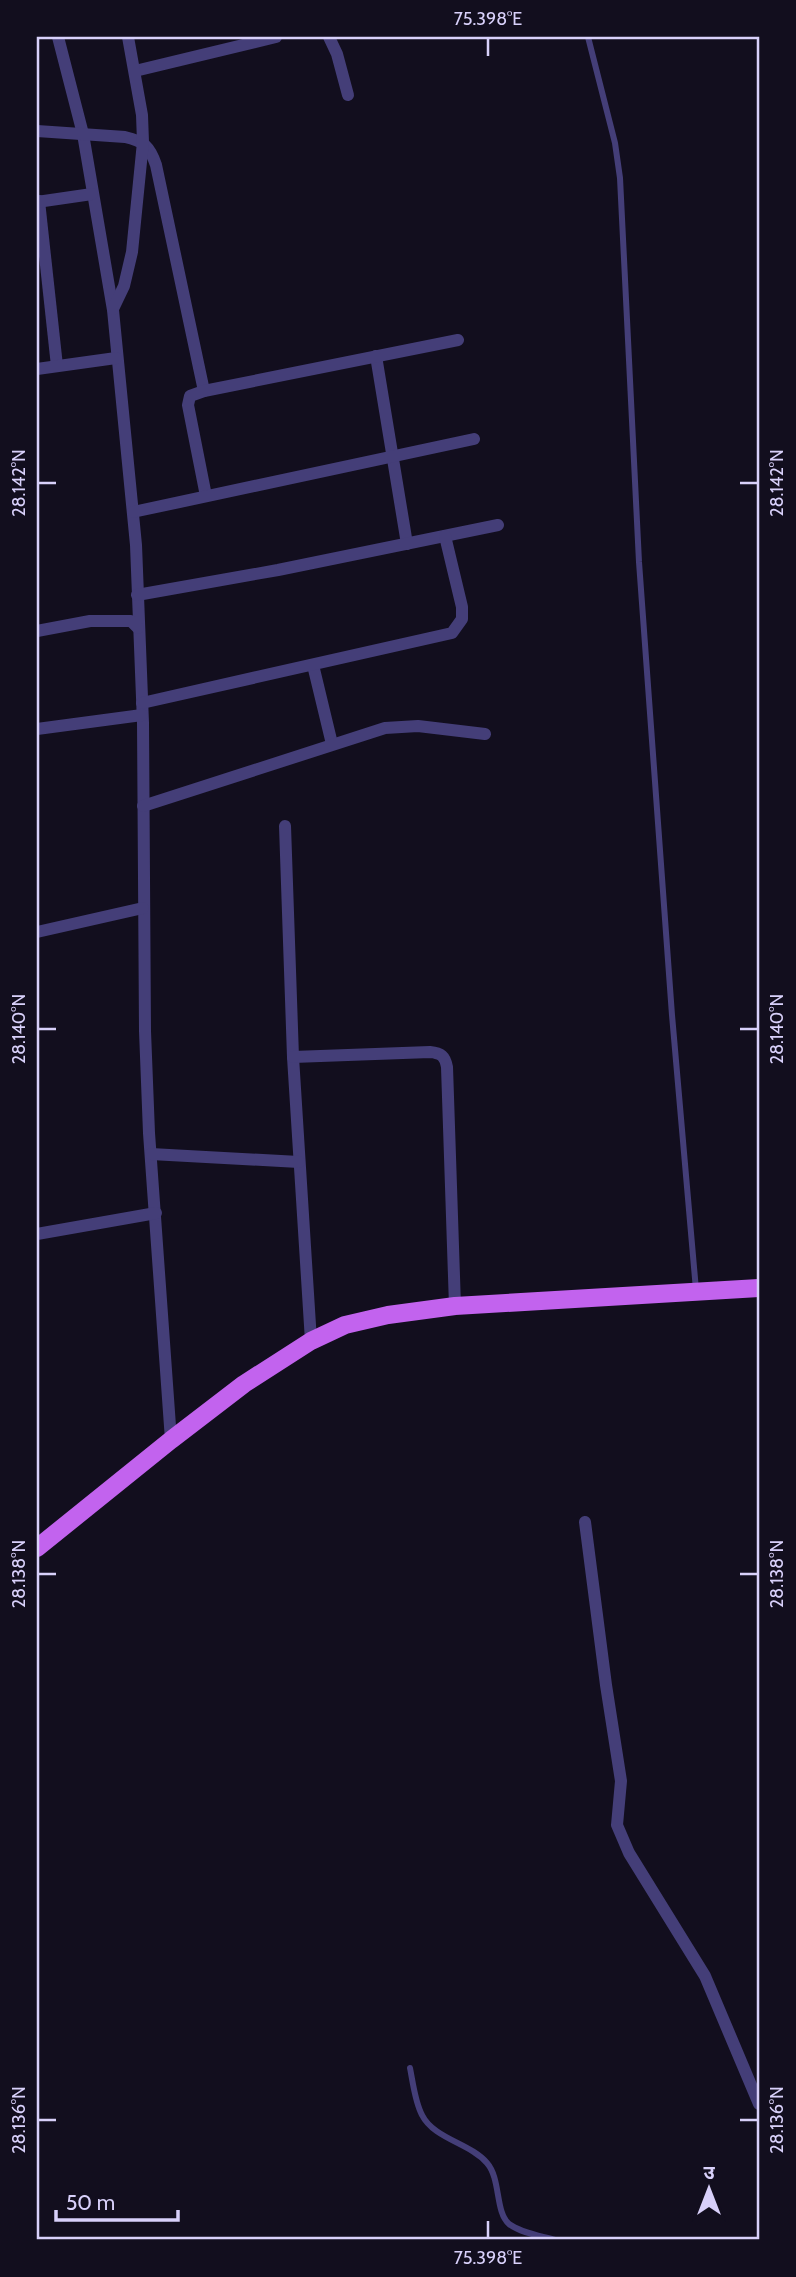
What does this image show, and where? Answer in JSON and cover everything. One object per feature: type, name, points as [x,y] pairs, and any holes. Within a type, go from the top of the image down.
[{"type":"main road","points":[[37,1548],[244,1384],[311,1341],[345,1325],[388,1315],[455,1306],[759,1289]]},
{"type":"street","points":[[58,37],[83,134],[113,310],[133,512],[142,709],[143,908],[151,1154],[171,1440]]},
{"type":"street","points":[[113,310],[129,270],[143,142],[135,71],[128,37]]},
{"type":"street","points":[[135,71],[276,37]]},
{"type":"street","points":[[329,37],[337,54],[348,95]]},
{"type":"street","points":[[37,131],[125,137],[143,142],[152,154],[204,391]]},
{"type":"street","points":[[57,366],[38,201],[92,194]]},
{"type":"street","points":[[206,496],[188,401],[190,396],[458,340]]},
{"type":"street","points":[[376,356],[407,544]]},
{"type":"street","points":[[37,369],[116,358]]},
{"type":"street","points":[[133,512],[474,439]]},
{"type":"street","points":[[137,595],[498,526]]},
{"type":"street","points":[[37,729],[142,709],[313,665],[442,637],[458,628],[462,619],[462,607],[445,536]]},
{"type":"street","points":[[37,631],[90,621],[131,621],[138,628]]},
{"type":"street","points":[[313,665],[332,744]]},
{"type":"street","points":[[143,806],[367,733],[401,726],[485,734]]},
{"type":"street","points":[[285,826],[293,1056],[311,1341]]},
{"type":"street","points":[[37,932],[143,908]]},
{"type":"street","points":[[293,1056],[430,1052],[438,1053],[444,1058],[447,1067],[455,1306]]},
{"type":"street","points":[[151,1154],[299,1162]]},
{"type":"street","points":[[37,1234],[156,1213]]},
{"type":"street","points":[[585,1522],[621,1781],[617,1817],[620,1836],[705,1976],[759,2104]]},
{"type":"lane","points":[[588,37],[610,122],[620,178],[639,562],[673,1029],[696,1292]]},
{"type":"lane","points":[[410,2068],[418,2106],[426,2122],[468,2148],[489,2165],[498,2185],[507,2222],[555,2240]]}]
